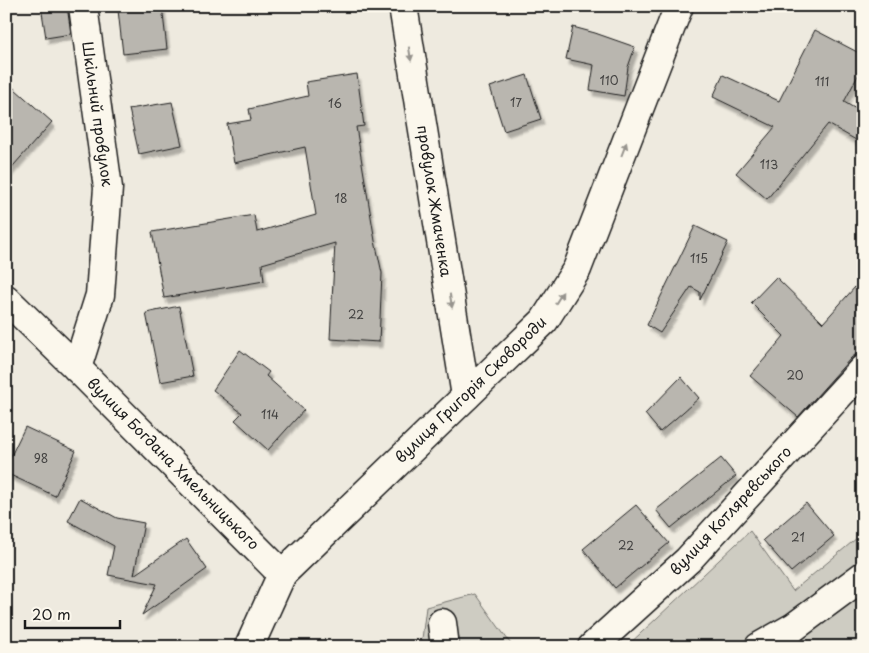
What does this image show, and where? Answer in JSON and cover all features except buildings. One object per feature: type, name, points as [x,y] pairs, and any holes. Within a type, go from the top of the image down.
[{"type":"street","name":"Шкільний провулок","points":[[77,368],[100,295],[108,188],[83,6]]},
{"type":"street","name":"провулок Жмаченка","points":[[403,6],[466,396]]},
{"type":"street","name":"вулиця Григорія Сковороди","points":[[282,574],[544,321],[578,269],[679,6]]},
{"type":"street","name":"вулиця Богдана Хмельницького","points":[[6,299],[282,574]]},
{"type":"street","name":"вулиця Котляревського","points":[[592,647],[688,560],[863,369]]},
{"type":"street","points":[[249,647],[282,574]]},
{"type":"street","points":[[760,647],[794,627],[863,576]]},
{"type":"shaded area","points":[[750,531],[793,591],[863,533],[863,647],[626,647]]},
{"type":"shaded area","points":[[475,594],[513,647],[421,647],[426,607]]}]
